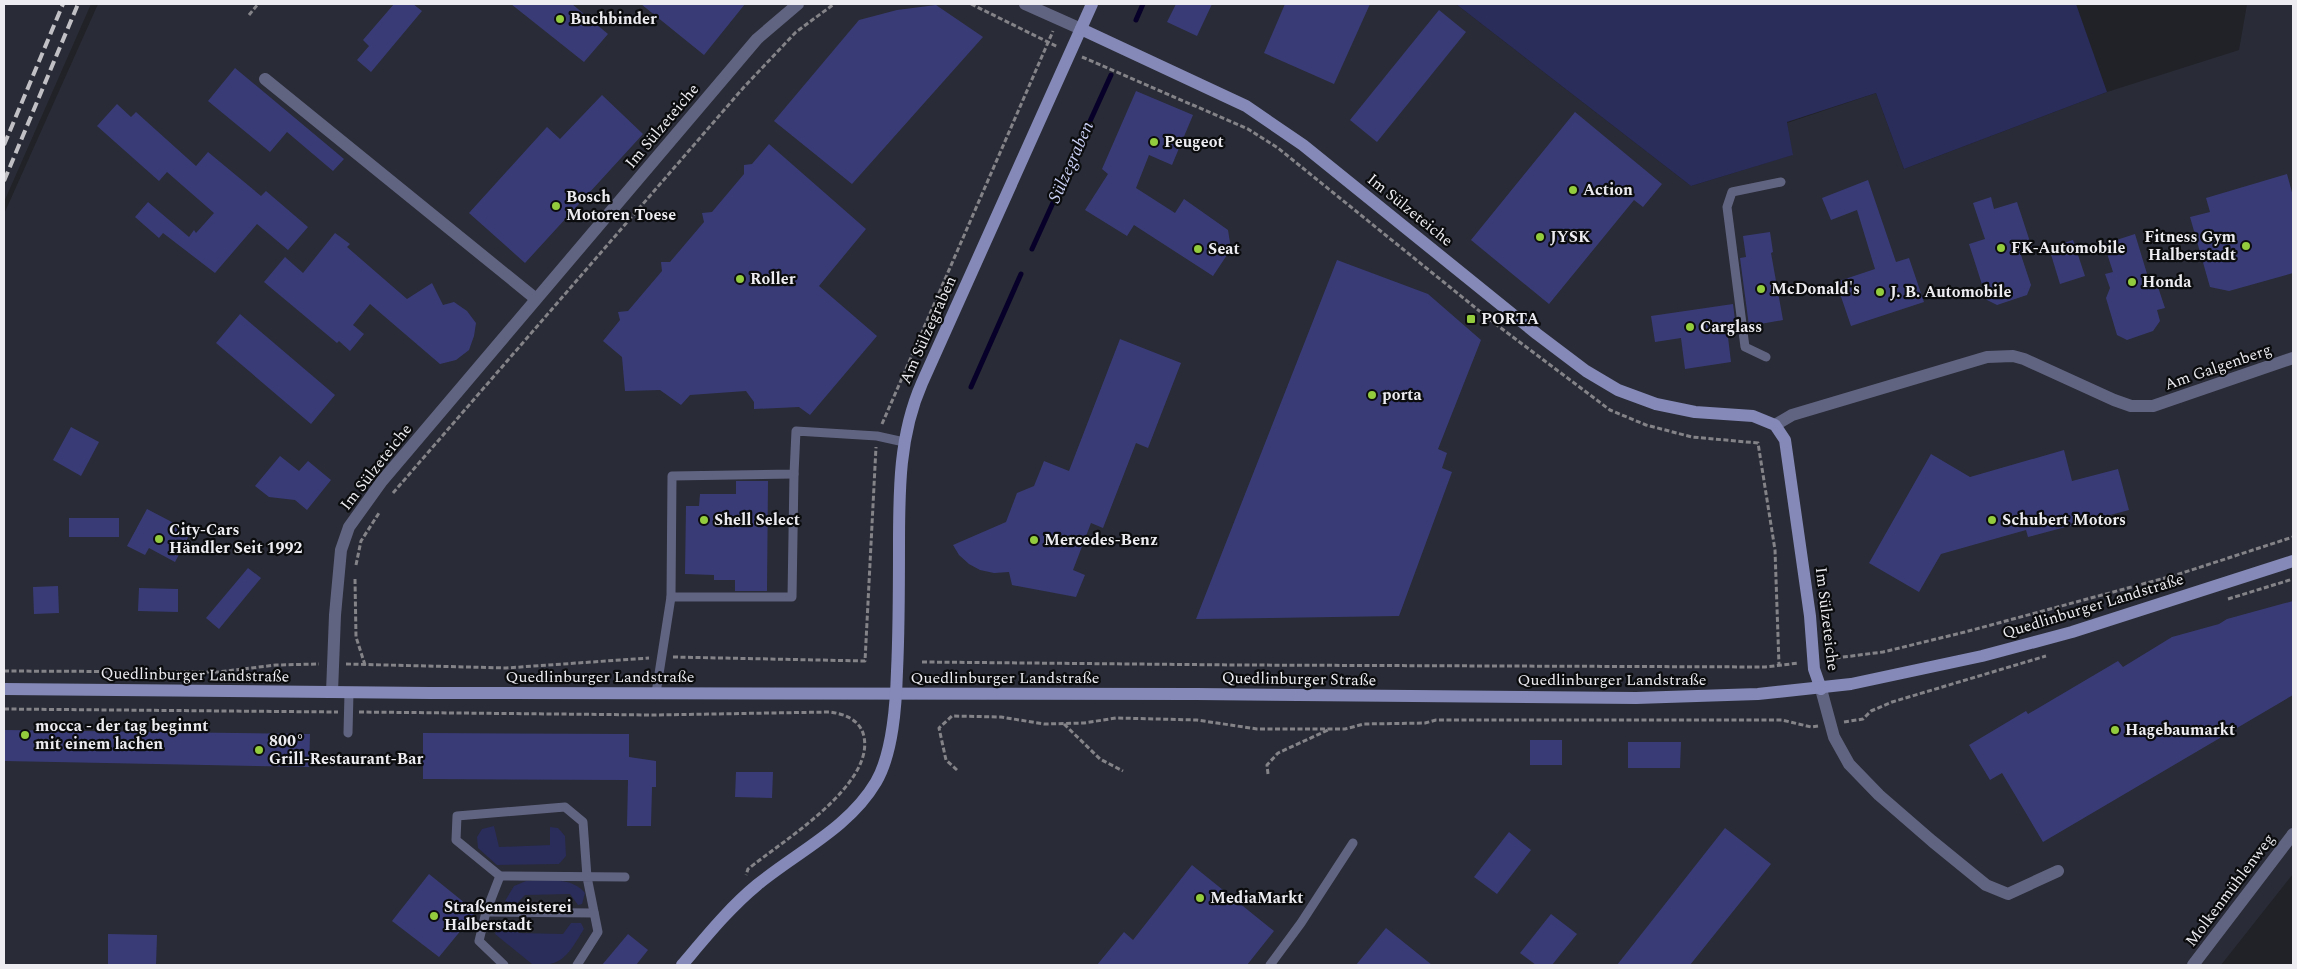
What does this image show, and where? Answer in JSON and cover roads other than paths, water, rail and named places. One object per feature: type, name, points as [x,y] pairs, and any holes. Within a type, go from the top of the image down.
[{"type":"main road","name":"Am Sülzegraben","points":[[682,965],[734,906],[755,886],[841,823],[861,803],[876,783],[884,761],[896,694],[900,626],[901,473],[908,419],[1092,4]]},
{"type":"main road","name":"Im Sülzeteiche","points":[[1081,29],[1246,106],[1303,145],[1565,355],[1586,371],[1618,390],[1656,404],[1695,412],[1753,416],[1775,425],[1785,440],[1808,607],[1813,661],[1821,689]]},
{"type":"main road","name":"Quedlinburger Landstraße","points":[[1402,696],[1636,698],[1765,694],[1821,689],[1900,675],[2072,632],[2293,561]]},
{"type":"main road","name":"Quedlinburger Landstraße","points":[[4,689],[349,693],[1196,694]]},
{"type":"main road","name":"Quedlinburger Straße","points":[[1196,694],[1402,696]]},
{"type":"street","name":"Im Sülzeteiche","points":[[332,692],[339,563],[344,536],[349,527],[382,481],[757,39],[798,4]]},
{"type":"street","name":"Im Sülzeteiche","points":[[1025,4],[1081,29]]},
{"type":"street","points":[[265,79],[536,299]]},
{"type":"street","name":"Am Galgenberg","points":[[1775,425],[1792,415],[1987,357],[2013,356],[2024,359],[2131,406],[2153,406],[2293,358]]},
{"type":"street","name":"Im Sülzeteiche","points":[[1821,689],[1834,737],[1849,764],[1892,806],[1986,885],[2008,894],[2058,871]]},
{"type":"street","name":"Molkenmühlenweg","points":[[2194,965],[2293,834]]},
{"type":"lane","points":[[1766,357],[1745,347],[1727,207],[1732,192],[1781,182]]},
{"type":"lane","points":[[671,597],[792,597],[796,431],[877,436],[904,442]]},
{"type":"lane","points":[[656,693],[671,597],[672,476],[794,474]]},
{"type":"lane","points":[[348,733],[349,693]]},
{"type":"lane","points":[[577,965],[598,932],[587,877],[583,822],[564,807],[458,816],[456,840],[500,876],[587,877],[625,877]]},
{"type":"lane","points":[[1270,965],[1301,923],[1353,843]]},
{"type":"lane","points":[[500,876],[486,912],[479,941],[504,965]]},
{"type":"lane","points":[[486,912],[594,913]]},
{"type":"waterway","name":"Sülzegraben","points":[[1136,20],[1143,4]]},
{"type":"waterway","name":"Sülzegraben","points":[[1032,249],[1111,75]]},
{"type":"waterway","name":"Sülzegraben","points":[[971,387],[1021,274]]},
{"type":"railway","points":[[4,145],[63,4]]},
{"type":"railway","points":[[4,181],[78,4]]},
{"type":"place","name":"Buchbinder","points":[[560,19]]},
{"type":"place","name":"Peugeot","points":[[1154,142]]},
{"type":"place","name":"Action","points":[[1573,190]]},
{"type":"place","name":"Bosch Motoren Toese","points":[[556,206]]},
{"type":"place","name":"JYSK","points":[[1540,237]]},
{"type":"place","name":"Fitness Gym Halberstadt","points":[[2246,246]]},
{"type":"place","name":"FK-Automobile","points":[[2001,248]]},
{"type":"place","name":"Seat","points":[[1198,249]]},
{"type":"place","name":"Roller","points":[[740,279]]},
{"type":"place","name":"Honda","points":[[2132,282]]},
{"type":"place","name":"McDonald's","points":[[1761,289]]},
{"type":"place","name":"J. B. Automobile","points":[[1880,292]]},
{"type":"place","name":"PORTA","points":[[1471,319]]},
{"type":"place","name":"Carglass","points":[[1690,327]]},
{"type":"place","name":"porta","points":[[1372,395]]},
{"type":"place","name":"Shell Select","points":[[704,520]]},
{"type":"place","name":"Schubert Motors","points":[[1992,520]]},
{"type":"place","name":"City-Cars Händler Seit 1992","points":[[159,539]]},
{"type":"place","name":"Mercedes-Benz","points":[[1034,540]]},
{"type":"place","name":"Hagebaumarkt","points":[[2115,730]]},
{"type":"place","name":"mocca - der tag beginnt mit einem lachen","points":[[25,735]]},
{"type":"place","name":"800° Grill-Restaurant-Bar","points":[[259,750]]},
{"type":"place","name":"MediaMarkt","points":[[1200,898]]},
{"type":"place","name":"Straßenmeisterei Halberstadt","points":[[434,916]]}]
